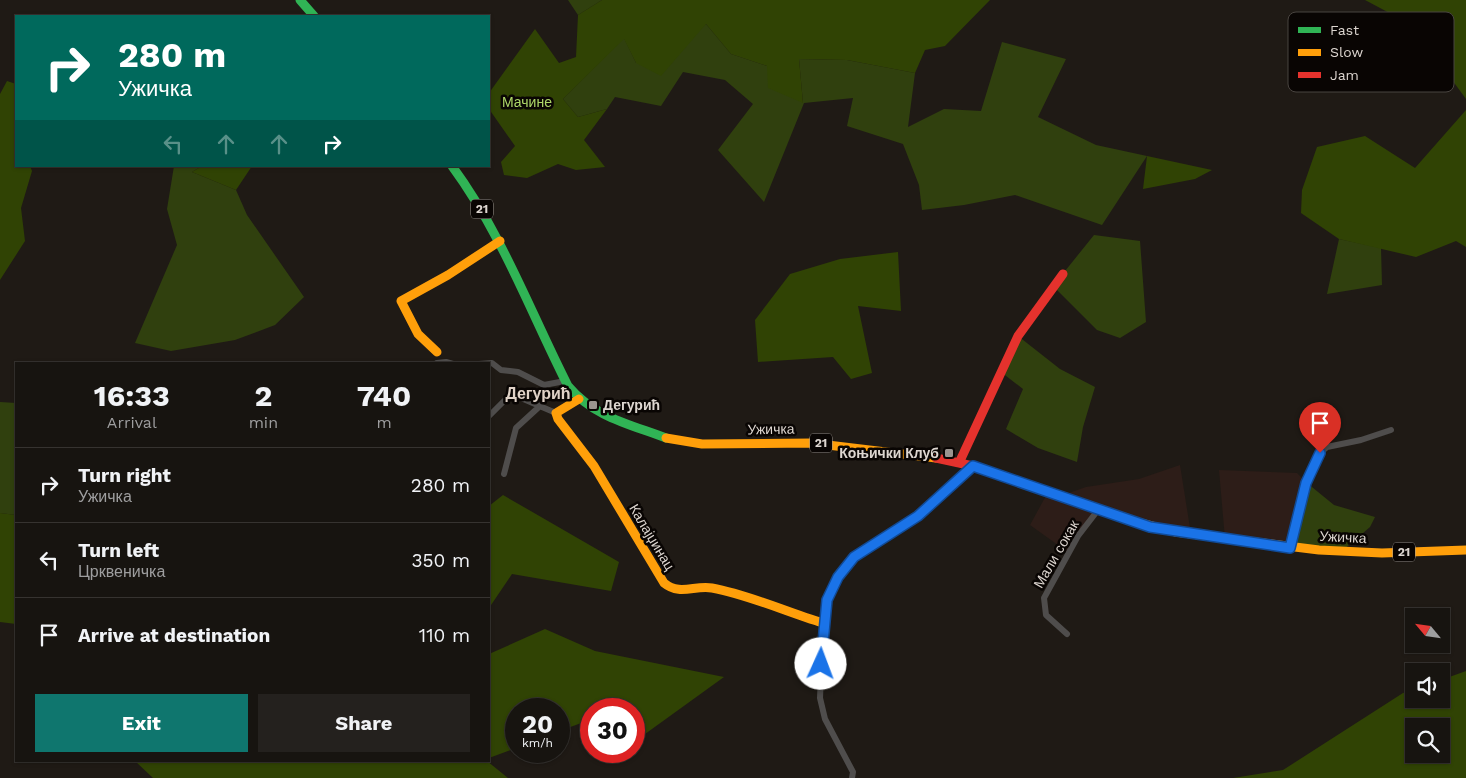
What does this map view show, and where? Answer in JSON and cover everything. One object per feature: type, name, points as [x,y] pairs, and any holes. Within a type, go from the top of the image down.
[{"type":"main road","points":[[300,0],[313,15]]},
{"type":"main road","name":"Ужичка","points":[[453,167],[479,204],[500,240],[565,381],[579,400],[598,413],[612,419],[657,435],[683,441],[710,444],[810,442],[918,454],[973,466],[1137,523],[1175,532],[1290,548],[1369,553],[1466,550]]},
{"type":"main road","points":[[437,352],[418,334],[401,301],[448,275],[500,240]]},
{"type":"main road","points":[[959,463],[1018,336],[1063,274]]},
{"type":"main road","points":[[556,413],[579,400]]},
{"type":"main road","name":"Калајџинац","points":[[556,413],[631,526],[656,574],[670,588],[685,591],[696,587],[710,588],[779,607],[824,623]]},
{"type":"street","points":[[490,363],[501,370],[518,372],[544,385],[565,381]]},
{"type":"street","points":[[490,415],[504,401],[514,395],[556,413]]},
{"type":"street","points":[[504,474],[516,428],[522,420],[540,406]]},
{"type":"street","points":[[1290,548],[1306,483],[1320,453],[1327,447],[1361,440],[1391,430]]},
{"type":"street","points":[[852,778],[853,772],[825,720],[820,698],[827,600],[838,577],[854,557],[918,516],[973,466]]},
{"type":"street","name":"Мали сокак","points":[[1067,634],[1046,615],[1044,598],[1078,536],[1098,510]]},
{"type":"shaded area","points":[[1180,465],[1191,534],[1098,510],[1069,553],[1030,525],[1048,492],[1060,496],[1086,487],[1139,479]]},
{"type":"shaded area","points":[[1219,470],[1297,473],[1307,483],[1289,547],[1225,539]]},
{"type":"green space","points":[[568,0],[602,0],[578,15]]},
{"type":"green space","name":"Мачине","points":[[602,0],[990,0],[945,46],[925,50],[915,73],[847,60],[799,59],[803,103],[768,88],[767,66],[731,54],[706,24],[661,76],[636,63],[624,39],[563,99],[578,117],[607,109],[584,140],[605,167],[576,170],[558,164],[527,178],[504,175],[501,162],[515,146],[490,110],[490,92],[535,29],[559,63],[576,57],[578,15]]},
{"type":"green space","points":[[1365,0],[1466,0],[1466,99],[1454,83],[1454,12],[1388,12]]},
{"type":"green space","points":[[706,24],[731,54],[767,66],[803,103],[799,59],[847,60],[915,73],[908,127],[944,109],[981,111],[1002,42],[1066,59],[1038,117],[1096,145],[1147,156],[1102,225],[1015,195],[964,205],[922,210],[919,185],[903,144],[847,126],[853,98],[804,103],[764,202],[718,150],[753,104],[725,80],[683,72],[661,106],[615,97],[607,109],[578,117],[563,99],[624,38],[636,63]]},
{"type":"green space","points":[[7,81],[15,84],[15,167],[30,167],[32,171],[21,208],[25,241],[0,280],[0,94]]},
{"type":"green space","points":[[1466,110],[1466,247],[1456,241],[1416,257],[1339,239],[1301,213],[1302,190],[1317,147],[1365,136],[1415,168]]},
{"type":"green space","points":[[1147,156],[1212,170],[1195,179],[1143,189]]},
{"type":"green space","points":[[174,167],[200,167],[192,172],[236,190],[247,215],[304,297],[275,325],[235,340],[171,351],[135,343],[177,245],[167,209]]},
{"type":"green space","points":[[200,167],[251,167],[236,190],[192,172]]},
{"type":"green space","points":[[1094,235],[1140,241],[1146,322],[1120,338],[1097,330],[1053,286]]},
{"type":"green space","points":[[1339,239],[1381,248],[1382,285],[1327,294]]},
{"type":"green space","points":[[898,252],[901,311],[858,306],[872,373],[851,379],[833,357],[758,362],[755,320],[790,274],[840,259]]},
{"type":"green space","points":[[1018,336],[1060,369],[1095,387],[1083,427],[1077,462],[1038,448],[1006,429],[1023,389],[1001,372]]},
{"type":"green space","points":[[0,402],[15,403],[15,515],[0,513]]},
{"type":"green space","points":[[1307,483],[1334,505],[1375,517],[1370,527],[1342,551],[1290,547]]},
{"type":"green space","points":[[503,495],[619,562],[611,591],[512,574],[490,607],[490,505]]},
{"type":"green space","points":[[0,513],[15,515],[15,624],[0,622]]},
{"type":"green space","points":[[545,629],[595,651],[724,677],[645,734],[645,698],[580,698],[580,724],[570,727],[570,698],[505,698],[505,752],[490,758],[490,654]]},
{"type":"green space","points":[[1466,671],[1466,778],[1233,778],[1283,770],[1405,692],[1405,708],[1450,708],[1450,677]]},
{"type":"green space","points":[[136,762],[488,762],[508,778],[153,778]]},
{"type":"traffic: fast","points":[[300,0],[313,15]]},
{"type":"traffic: fast","points":[[453,167],[470,192],[501,246],[568,386],[578,397],[601,412],[626,424],[666,438]]},
{"type":"traffic: slow","points":[[437,352],[418,334],[401,301],[448,275],[500,241]]},
{"type":"traffic: slow","points":[[579,399],[556,413],[558,419],[594,466],[664,583],[681,590],[705,587],[726,591],[823,623]]},
{"type":"traffic: slow","points":[[666,438],[702,444],[811,443],[936,458]]},
{"type":"traffic: slow","points":[[1123,518],[1175,532],[1319,550],[1382,553],[1466,550]]},
{"type":"traffic: jam","points":[[959,463],[1018,336],[1063,274]]},
{"type":"traffic: jam","points":[[936,458],[973,466],[1123,518]]},
{"type":"place","name":"Дегурић","points":[[593,405]]},
{"type":"place","name":"Коњички Клуб","points":[[949,453]]},
{"type":"district","name":"Дегурић","points":[[538,393]]},
{"type":"route","points":[[821,664],[827,600],[838,577],[854,557],[918,516],[973,466],[1150,527],[1290,548],[1297,513],[1306,483],[1320,453]]}]
